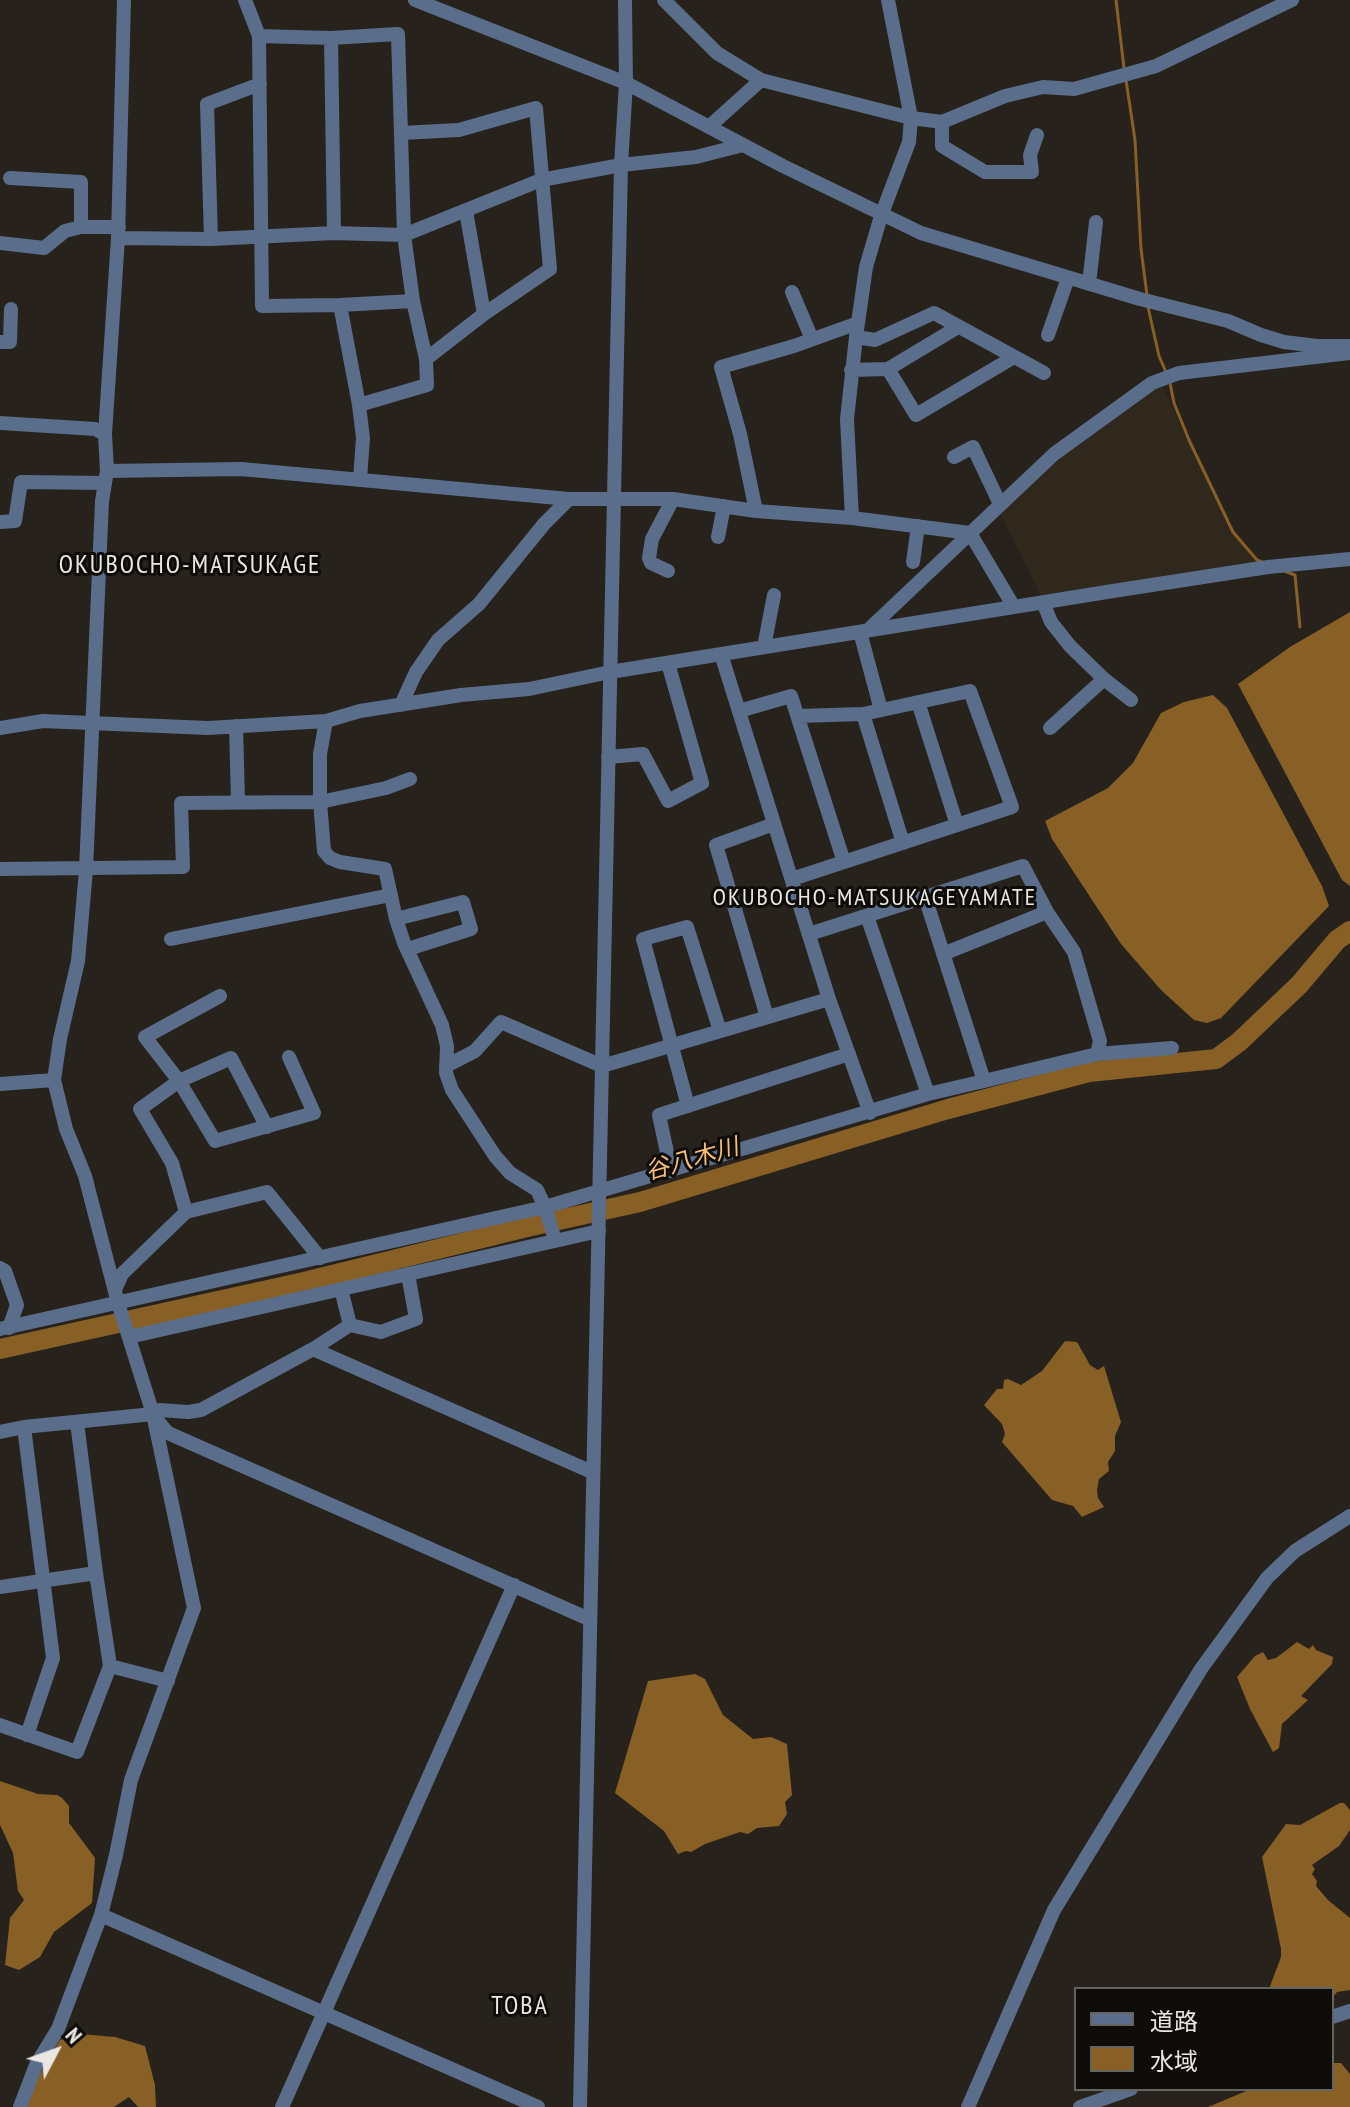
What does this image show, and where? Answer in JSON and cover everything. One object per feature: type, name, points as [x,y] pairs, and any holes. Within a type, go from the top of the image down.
[{"type":"street","points":[[20,2107],[36,2065],[58,2029],[101,1915],[131,1780],[194,1608],[153,1414],[116,1296],[85,1176],[66,1129],[54,1080],[78,961],[86,870],[106,477],[105,434],[118,233],[124,0]]},
{"type":"street","points":[[245,0],[259,36],[262,306],[413,301]]},
{"type":"street","points":[[415,0],[626,83],[881,216],[921,233],[1068,278],[1228,321],[1284,342],[1350,346]]},
{"type":"street","points":[[580,2107],[621,165],[626,83],[625,0]]},
{"type":"street","points":[[664,0],[717,53],[761,80],[911,118],[942,122],[1005,96],[1043,87],[1074,89],[1156,66],[1292,0]]},
{"type":"street","points":[[852,518],[847,419],[866,267],[881,216],[909,142],[911,118],[888,0]]},
{"type":"street","points":[[259,36],[331,38],[398,34],[404,235],[413,301],[426,359],[427,385],[359,405]]},
{"type":"street","points":[[331,38],[334,233]]},
{"type":"street","points":[[711,125],[761,80]]},
{"type":"street","points":[[211,239],[207,104],[260,84]]},
{"type":"street","points":[[401,133],[459,130],[536,108],[550,269],[426,359]]},
{"type":"street","points":[[942,122],[942,146],[985,172],[1032,172],[1030,155],[1037,135]]},
{"type":"street","points":[[0,243],[44,248],[65,231],[81,227],[118,233],[211,239],[334,233],[404,235],[541,180],[621,165],[696,157],[743,145]]},
{"type":"street","points":[[10,178],[81,182],[81,227]]},
{"type":"street","points":[[466,211],[484,314]]},
{"type":"street","points":[[1089,284],[1096,222]]},
{"type":"street","points":[[1048,335],[1068,278]]},
{"type":"street","points":[[792,292],[812,339]]},
{"type":"street","points":[[340,305],[363,438],[360,479]]},
{"type":"street","points":[[0,342],[10,342],[11,309]]},
{"type":"street","points":[[756,511],[740,434],[721,367],[812,339],[857,330],[875,340],[934,313],[1044,373]]},
{"type":"street","points":[[851,370],[888,369],[958,327]]},
{"type":"street","points":[[863,632],[1054,454],[1152,383],[1179,373],[1350,353]]},
{"type":"street","points":[[888,369],[916,415],[1014,357]]},
{"type":"street","points":[[0,423],[95,429],[105,434]]},
{"type":"street","points":[[954,457],[973,447],[1000,504]]},
{"type":"street","points":[[0,522],[15,521],[21,482],[241,469],[569,499],[673,499],[756,511],[852,518],[970,533]]},
{"type":"street","points":[[401,705],[416,672],[438,640],[479,604],[544,524],[569,499]]},
{"type":"street","points":[[668,571],[651,563],[649,558],[652,539],[673,499]]},
{"type":"street","points":[[718,537],[724,506]]},
{"type":"street","points":[[913,562],[918,526]]},
{"type":"street","points":[[970,533],[1014,607]]},
{"type":"street","points":[[0,728],[26,722],[208,728],[326,721],[360,711],[461,695],[529,689],[610,672],[1043,602],[1268,567],[1350,559]]},
{"type":"street","points":[[764,647],[774,595]]},
{"type":"street","points":[[1043,602],[1051,622],[1070,646],[1131,700]]},
{"type":"street","points":[[863,632],[881,710]]},
{"type":"street","points":[[721,654],[829,999],[870,1113]]},
{"type":"street","points":[[608,757],[643,754],[668,801],[702,783],[668,663]]},
{"type":"street","points":[[1050,728],[1104,679]]},
{"type":"street","points":[[792,879],[1012,807],[970,691],[863,714],[799,716]]},
{"type":"street","points":[[739,711],[791,696],[844,862]]},
{"type":"street","points":[[918,702],[957,825]]},
{"type":"street","points":[[863,714],[903,843]]},
{"type":"street","points":[[326,721],[320,754],[324,851],[340,862],[385,869],[396,919],[442,1025],[452,1090],[495,1156],[510,1173],[537,1190],[555,1240]]},
{"type":"street","points":[[236,726],[238,802]]},
{"type":"street","points":[[0,869],[183,867],[181,803],[320,802],[386,788],[410,779]]},
{"type":"street","points":[[767,1017],[716,845],[774,824]]},
{"type":"street","points":[[809,934],[1023,866],[1047,912],[1074,952],[1100,1041],[1097,1054]]},
{"type":"street","points":[[171,939],[391,895]]},
{"type":"street","points":[[925,897],[984,1081]]},
{"type":"street","points":[[396,919],[463,902],[471,929],[408,949]]},
{"type":"street","points":[[943,954],[1047,912]]},
{"type":"street","points":[[867,916],[928,1094]]},
{"type":"street","points":[[688,1106],[643,939],[687,927],[720,1031]]},
{"type":"street","points":[[220,996],[145,1037],[179,1081],[215,1141],[314,1113],[289,1057]]},
{"type":"street","points":[[446,1066],[475,1051],[501,1022],[602,1066],[829,999]]},
{"type":"street","points":[[4,1328],[116,1296],[320,1258],[545,1207],[928,1094],[1097,1054],[1172,1048]]},
{"type":"street","points":[[671,1171],[659,1115],[849,1054]]},
{"type":"street","points":[[186,1212],[172,1163],[140,1109],[179,1081],[231,1058],[267,1127]]},
{"type":"street","points":[[0,1084],[54,1080]]},
{"type":"street","points":[[116,1296],[122,1274],[186,1212],[267,1192],[320,1258]]},
{"type":"street","points":[[129,1337],[599,1231]]},
{"type":"street","points":[[0,1268],[5,1271],[17,1305],[4,1328]]},
{"type":"street","points":[[0,1432],[153,1414],[160,1410],[201,1410],[313,1349],[350,1325],[381,1332],[416,1319],[408,1274]]},
{"type":"street","points":[[341,1289],[350,1325]]},
{"type":"street","points":[[313,1349],[592,1472]]},
{"type":"street","points":[[153,1414],[168,1433],[589,1619]]},
{"type":"street","points":[[0,1725],[77,1752],[110,1666],[77,1422]]},
{"type":"street","points":[[24,1427],[53,1658],[27,1735]]},
{"type":"street","points":[[968,2107],[1054,1910],[1201,1669],[1267,1578],[1295,1551],[1350,1516]]},
{"type":"street","points":[[0,1587],[96,1573]]},
{"type":"street","points":[[282,2107],[514,1585]]},
{"type":"street","points":[[110,1666],[168,1681]]},
{"type":"street","points":[[101,1915],[538,2107]]},
{"type":"street","points":[[1080,2107],[1125,2091]]},
{"type":"shaded area","points":[[1162,386],[1220,507],[1257,564],[1042,598],[999,511],[1066,452],[1134,400]]},
{"type":"water","points":[[1350,612],[1350,886],[1342,880],[1238,684],[1290,647]]},
{"type":"water","points":[[1213,695],[1227,708],[1322,886],[1329,906],[1221,1018],[1207,1023],[1194,1020],[1161,990],[1121,944],[1052,839],[1045,821],[1108,788],[1133,763],[1161,713],[1184,702]]},
{"type":"water","points":[[1065,1341],[1077,1342],[1090,1365],[1098,1370],[1104,1366],[1121,1422],[1115,1436],[1115,1451],[1108,1462],[1109,1471],[1099,1479],[1098,1498],[1104,1507],[1082,1517],[1073,1506],[1052,1500],[1002,1442],[1005,1434],[1002,1424],[984,1405],[997,1389],[1003,1389],[1004,1380],[1021,1385],[1042,1371]]},
{"type":"water","points":[[1297,1642],[1309,1649],[1313,1645],[1316,1650],[1333,1657],[1332,1664],[1301,1696],[1308,1700],[1282,1724],[1279,1748],[1273,1752],[1237,1677],[1255,1656],[1263,1652],[1268,1660],[1276,1658]]},
{"type":"water","points":[[695,1674],[705,1679],[723,1715],[753,1739],[771,1737],[787,1744],[792,1795],[785,1802],[787,1814],[779,1826],[757,1828],[748,1834],[740,1832],[691,1852],[678,1854],[664,1831],[615,1793],[648,1681]]},
{"type":"water","points":[[0,1781],[38,1794],[62,1798],[69,1806],[69,1823],[95,1858],[92,1903],[54,1932],[40,1957],[19,1970],[5,1965],[10,1918],[24,1900],[18,1891],[13,1853],[0,1825]]},
{"type":"water","points":[[1340,1803],[1350,1810],[1350,1830],[1339,1846],[1312,1865],[1316,1886],[1350,1918],[1350,1990],[1337,1992],[1334,1996],[1334,1987],[1270,1987],[1281,1949],[1262,1857],[1286,1824],[1300,1825]]},
{"type":"water","points":[[81,2034],[115,2037],[145,2046],[155,2085],[156,2107],[138,2107],[129,2097],[114,2107],[27,2107],[39,2075],[60,2040]]},
{"type":"water","points":[[1334,2063],[1341,2063],[1350,2074],[1350,2107],[1208,2107],[1246,2091],[1334,2091]]},
{"type":"waterway","points":[[1116,0],[1124,68]]},
{"type":"waterway","points":[[1126,80],[1135,140],[1141,249],[1147,295]]},
{"type":"waterway","points":[[1148,307],[1159,356],[1166,372]]},
{"type":"waterway","points":[[1170,383],[1174,403],[1189,440],[1233,532],[1262,562]]},
{"type":"waterway","points":[[1284,571],[1295,575],[1300,627]]},
{"type":"waterway","name":"谷八木川","points":[[0,1349],[304,1282],[640,1202],[948,1109],[1089,1072],[1216,1059],[1239,1042],[1299,985],[1337,940],[1350,931]]},
{"type":"district","name":"OKUBOCHO-MATSUKAGE","points":[[190,566]]},
{"type":"district","name":"OKUBOCHO-MATSUKAGEYAMATE","points":[[875,898]]},
{"type":"district","name":"TOBA","points":[[520,2007]]}]
